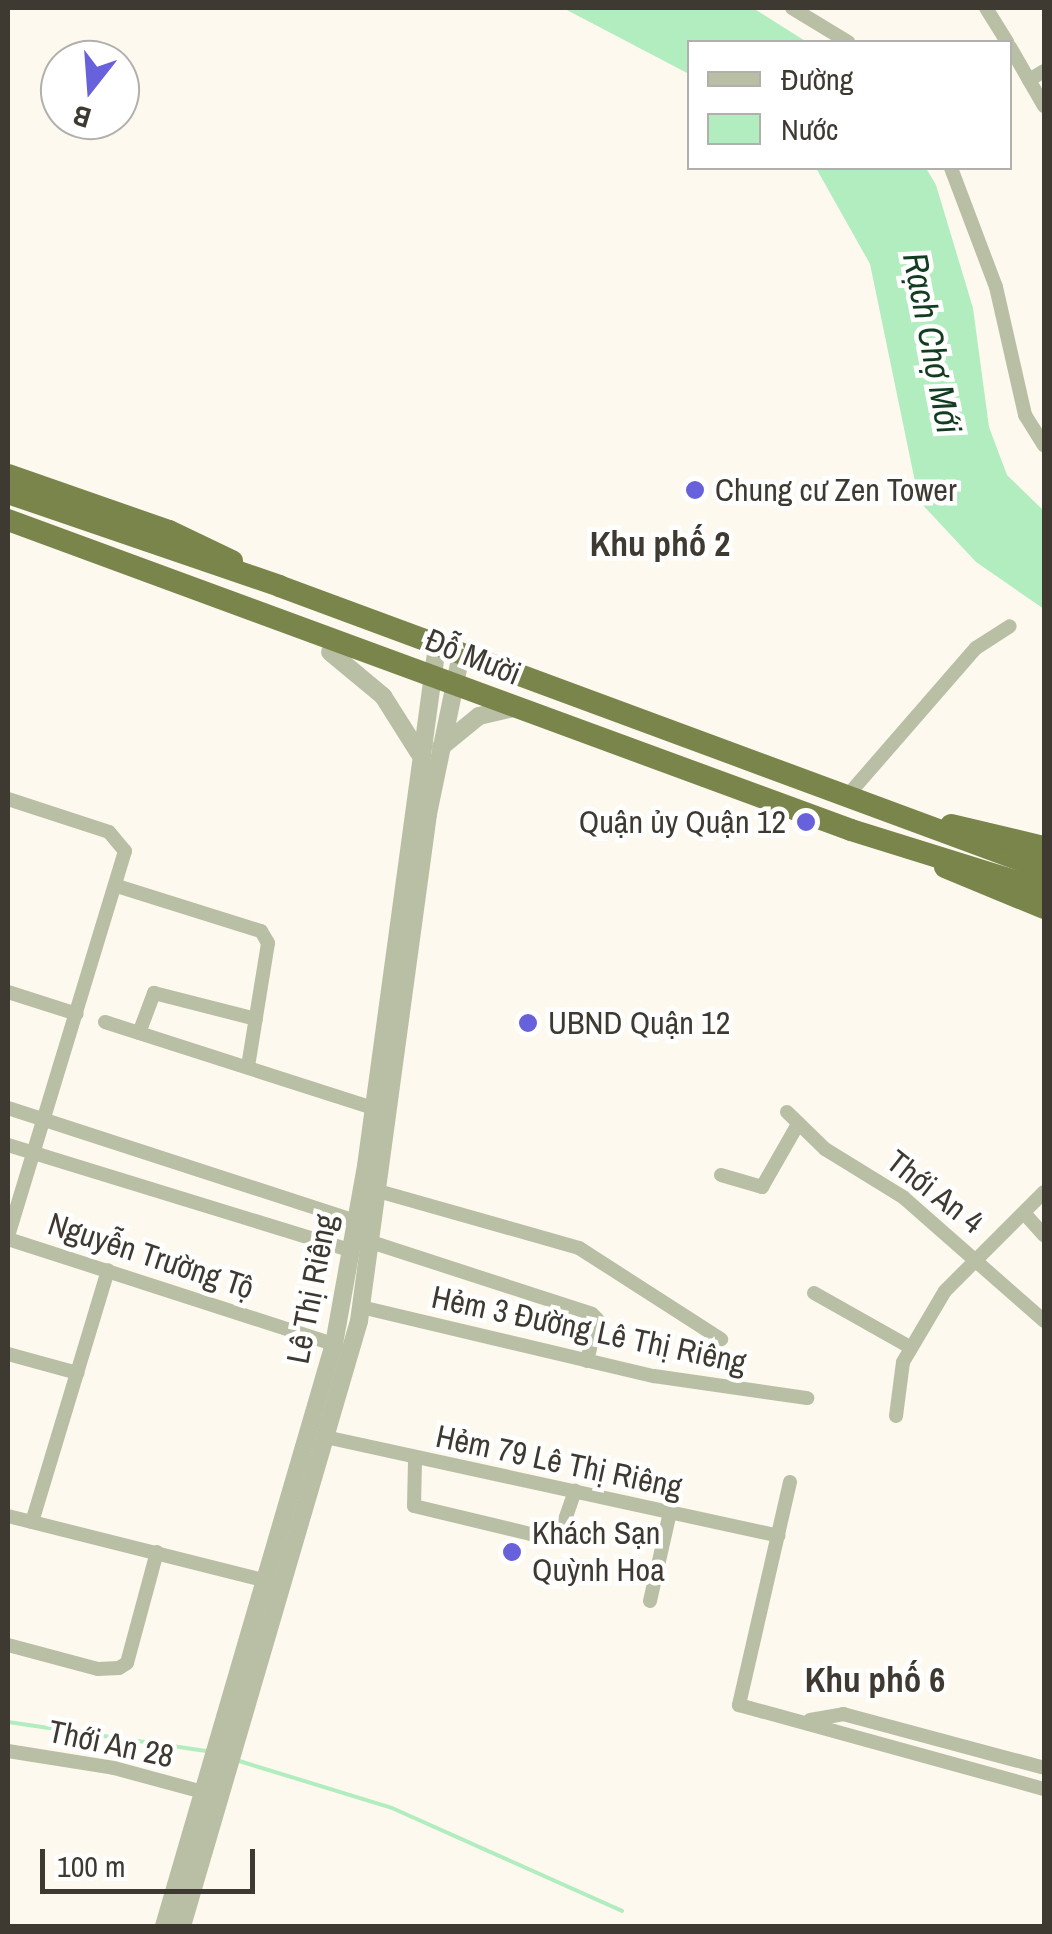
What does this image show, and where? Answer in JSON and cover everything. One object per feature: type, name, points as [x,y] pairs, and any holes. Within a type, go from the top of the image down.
[{"type":"highway","name":"Đỗ Mười","points":[[8,475],[194,541],[280,586]]},
{"type":"highway","name":"Đỗ Mười","points":[[8,493],[280,586],[924,822],[982,857]]},
{"type":"highway","name":"Đỗ Mười","points":[[8,520],[367,649],[513,708],[916,851],[974,883],[1044,908]]},
{"type":"highway","points":[[8,536],[330,652],[367,649]]},
{"type":"highway","name":"Đỗ Mười","points":[[924,822],[996,830],[1044,846]]},
{"type":"highway","name":"Đỗ Mười","points":[[916,851],[982,857]]},
{"type":"highway","points":[[982,857],[1044,869]]},
{"type":"highway","points":[[982,857],[1044,890]]},
{"type":"street","points":[[792,8],[845,40]]},
{"type":"street","points":[[986,8],[1005,40]]},
{"type":"street","points":[[1012,52],[1044,106]]},
{"type":"street","points":[[1029,80],[1044,71]]},
{"type":"street","points":[[952,170],[996,287],[1025,415],[1044,446]]},
{"type":"street","points":[[848,795],[976,648],[1010,626]]},
{"type":"street","name":"Lê Thị Riêng","points":[[164,1926],[229,1734],[334,1344],[373,1108],[429,676],[437,646]]},
{"type":"street","points":[[330,652],[383,696],[419,754]]},
{"type":"street","name":"Lê Thị Riêng","points":[[273,1582],[330,1438],[361,1306],[441,747],[454,686],[468,658]]},
{"type":"street","points":[[441,747],[479,716],[513,708]]},
{"type":"street","points":[[8,799],[122,842],[117,886],[8,1238]]},
{"type":"street","points":[[117,886],[261,931],[268,943],[248,1066]]},
{"type":"street","points":[[8,992],[77,1014]]},
{"type":"street","points":[[139,1033],[154,992],[256,1019]]},
{"type":"street","points":[[105,1022],[373,1108]]},
{"type":"street","points":[[8,1108],[356,1221]]},
{"type":"street","name":"Thới An 4","points":[[787,1112],[797,1126],[903,1197],[1044,1321]]},
{"type":"street","points":[[721,1175],[762,1188],[797,1126]]},
{"type":"street","points":[[8,1146],[350,1250]]},
{"type":"street","points":[[378,1192],[579,1248],[721,1339]]},
{"type":"street","points":[[896,1416],[910,1347],[945,1292],[1044,1192]]},
{"type":"street","points":[[1024,1212],[1044,1235]]},
{"type":"street","name":"Nguyễn Trường Tộ","points":[[8,1238],[334,1344]]},
{"type":"street","points":[[371,1242],[592,1314],[597,1320],[587,1361]]},
{"type":"street","points":[[32,1522],[108,1270]]},
{"type":"street","points":[[814,1294],[910,1347]]},
{"type":"street","name":"Hẻm 3 Đường Lê Thị Riêng","points":[[361,1306],[587,1361],[807,1398]]},
{"type":"street","points":[[8,1354],[77,1373]]},
{"type":"street","name":"Hẻm 79 Lê Thị Riêng","points":[[330,1438],[415,1460],[778,1536]]},
{"type":"street","points":[[415,1460],[414,1506],[531,1534],[560,1534],[574,1491]]},
{"type":"street","points":[[790,1482],[739,1705],[809,1720],[838,1736],[1044,1790]]},
{"type":"street","points":[[650,1601],[670,1512]]},
{"type":"street","points":[[8,1516],[273,1582]]},
{"type":"street","points":[[8,1645],[98,1669],[119,1668],[127,1662],[157,1552]]},
{"type":"street","points":[[809,1720],[843,1714],[1044,1768]]},
{"type":"street","name":"Thới An 28","points":[[8,1751],[212,1783]]},
{"type":"street","points":[[1026,1763],[1026,1785]]},
{"type":"street","name":"Lê Thị Riêng","points":[[182,1926],[212,1783]]},
{"type":"water","points":[[563,8],[753,8],[804,40],[687,40],[687,73]]},
{"type":"water","name":"Rạch Chợ Mới","points":[[817,170],[927,170],[936,185],[973,308],[989,427],[1007,475],[1044,511],[1044,609],[976,562],[919,501],[870,264]]},
{"type":"waterway","points":[[8,1722],[208,1751]]},
{"type":"waterway","points":[[236,1760],[392,1808],[622,1911]]},
{"type":"place","name":"Chung cư Zen Tower","points":[[695,490]]},
{"type":"place","name":"Quận ủy Quận 12","points":[[806,822]]},
{"type":"place","name":"UBND Quận 12","points":[[528,1023]]},
{"type":"place","name":"Khách Sạn Quỳnh Hoa","points":[[512,1552]]},
{"type":"district","name":"Khu phố 2","points":[[660,544]]},
{"type":"district","name":"Khu phố 6","points":[[875,1680]]}]
